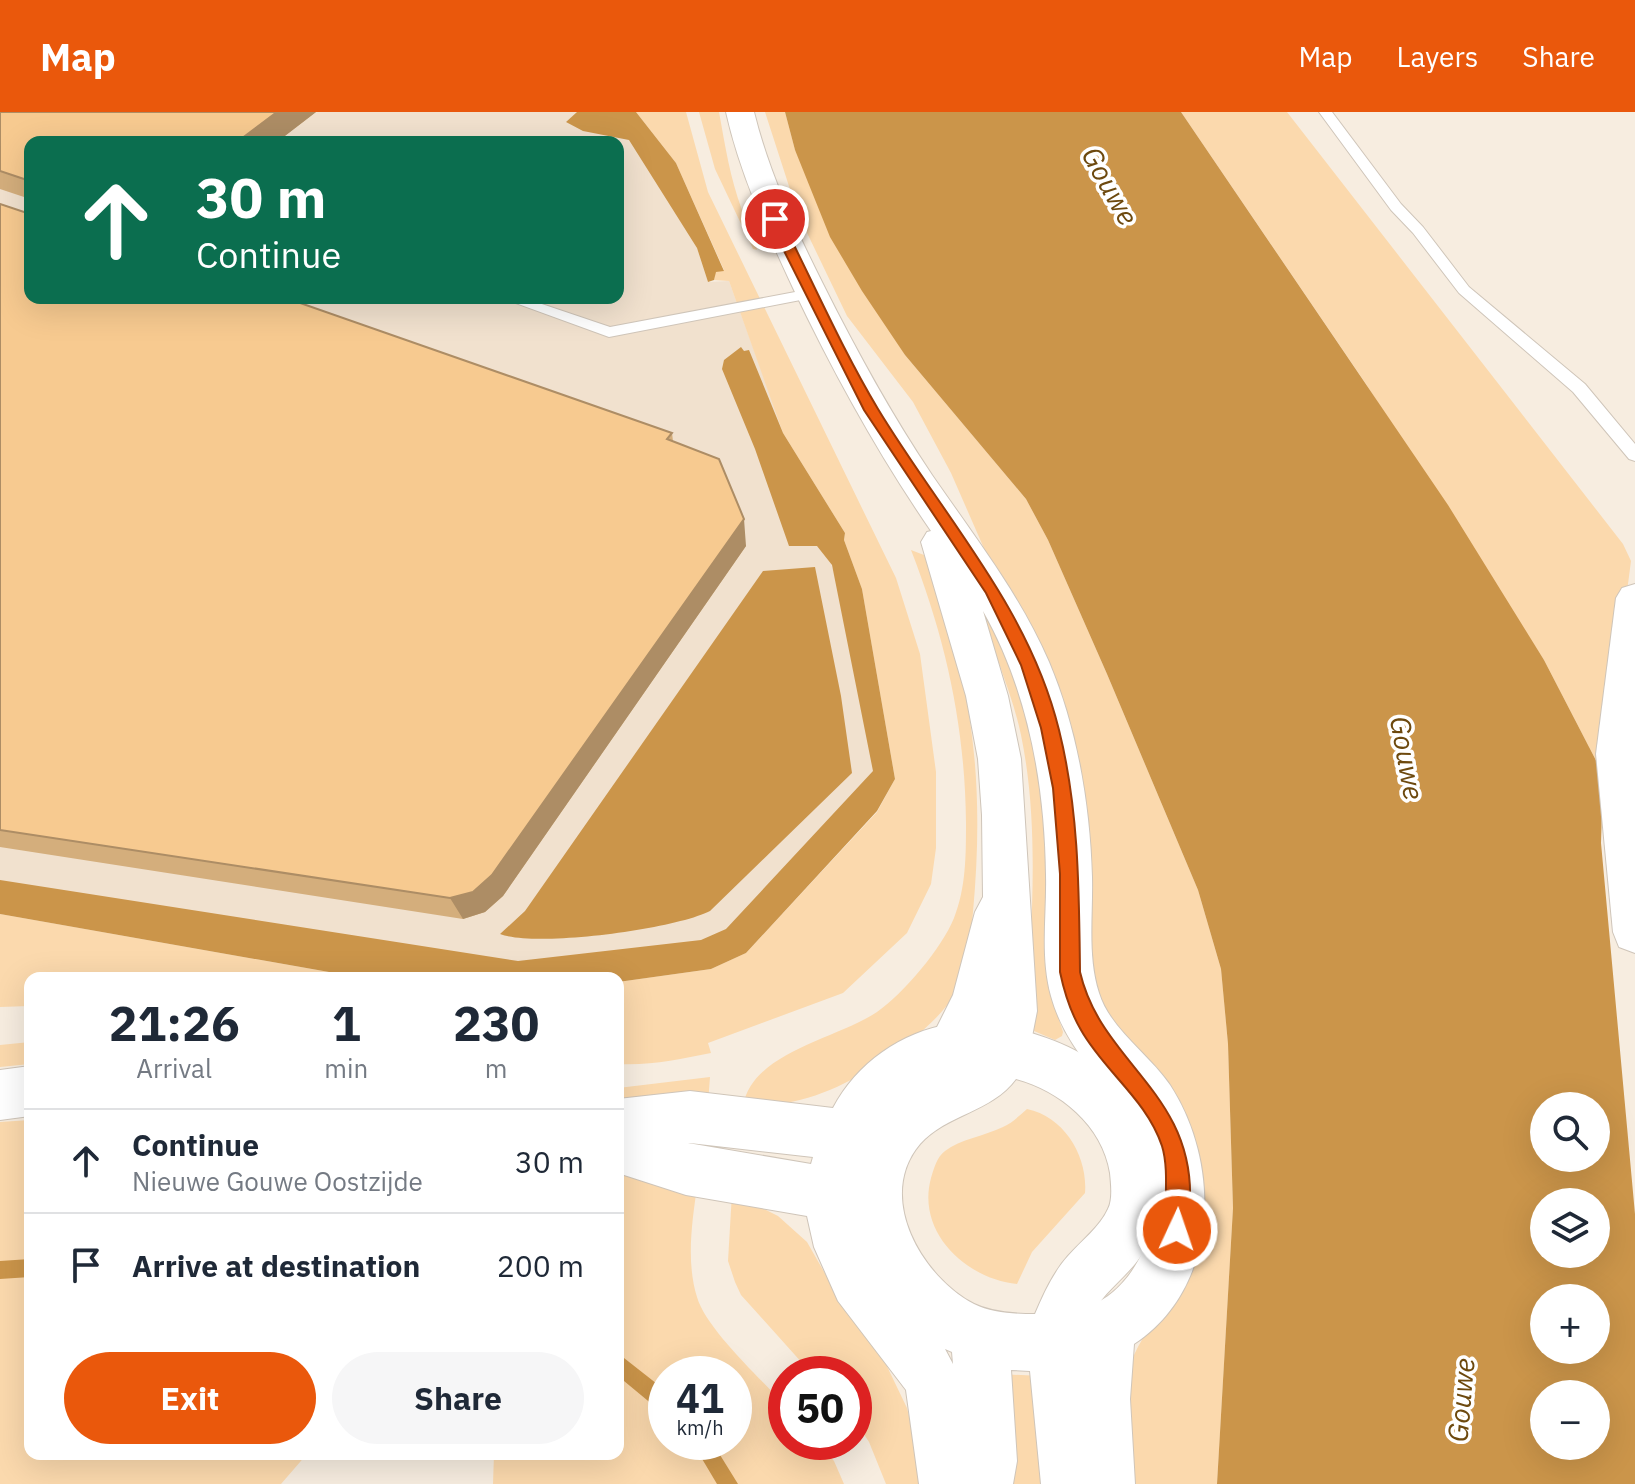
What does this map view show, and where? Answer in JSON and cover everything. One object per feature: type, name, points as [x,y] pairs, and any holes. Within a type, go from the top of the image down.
[{"type":"main road","points":[[740,112],[764,194],[871,410],[1002,606],[1030,665],[1062,788],[1069,874],[1070,972],[1081,1011],[1154,1107],[1172,1145],[1179,1185],[1177,1230],[1160,1275],[1140,1302],[1082,1334],[1004,1341],[980,1335],[936,1312],[908,1285],[855,1198],[846,1135],[872,1095],[890,1078],[922,1057],[951,1049],[1004,1052],[1047,1062],[1098,1095],[1117,1121],[1135,1165],[1138,1200],[1128,1232],[1071,1297],[1061,1317],[1082,1334],[1101,1407],[1105,1484]]},
{"type":"main road","points":[[921,487],[967,620],[992,719],[1003,794],[1005,888],[1015,965],[1011,1023],[1004,1052],[985,1078],[966,1090],[926,1106],[900,1127],[879,1170],[834,1221],[850,1271],[868,1300],[926,1370],[935,1391],[949,1484]]},
{"type":"main road","points":[[951,1049],[976,1001],[1005,888]]},
{"type":"main road","points":[[0,1095],[24,1092]]},
{"type":"main road","points":[[624,1124],[690,1117],[846,1135]]},
{"type":"main road","points":[[624,1149],[686,1169],[855,1198]]},
{"type":"main road","points":[[1071,1484],[1082,1334]]},
{"type":"main road","points":[[980,1335],[987,1461],[983,1484]]},
{"type":"street","points":[[1634,607],[1617,754],[1635,932]]},
{"type":"lane","points":[[1325,112],[1396,207],[1418,230],[1464,290],[1579,388],[1635,455]]},
{"type":"lane","points":[[527,304],[609,332],[811,294]]},
{"type":"shaded area","points":[[0,112],[636,112],[697,248],[708,282],[729,281],[865,658],[882,776],[719,950],[582,972],[504,972],[0,899]]},
{"type":"shaded area","points":[[636,112],[686,112],[708,192],[896,578],[920,654],[936,772],[936,848],[931,884],[907,933],[843,993],[708,1043],[711,1053],[664,1062],[624,1064],[624,981],[711,969],[746,953],[877,812],[895,779],[862,589],[844,540],[845,533],[783,433],[729,281],[714,280],[715,272],[724,270],[676,163]]},
{"type":"shaded area","points":[[699,112],[719,112],[734,186],[757,250],[753,249],[715,169]]},
{"type":"shaded area","points":[[765,112],[785,112],[795,150],[905,355],[1026,499],[1048,540],[1107,674],[1198,890],[1221,969],[1228,1044],[1233,1208],[1217,1484],[1126,1484],[1123,1413],[1127,1375],[1146,1332],[1183,1281],[1096,997],[986,553],[951,473],[913,402],[847,316],[798,214]]},
{"type":"shaded area","points":[[1181,112],[1287,112],[1623,544],[1631,561],[1603,774],[1544,660],[1366,384]]},
{"type":"shaded area","points":[[911,550],[924,555],[941,600],[964,687],[971,730],[976,774],[976,864],[965,971],[951,1001],[933,1021],[863,1073],[814,1096],[780,1104],[743,1106],[750,1088],[762,1072],[798,1049],[860,1022],[898,994],[941,943],[958,907],[964,871],[966,823],[962,752],[944,650]]},
{"type":"shaded area","points":[[979,595],[1032,719],[1049,822],[1052,998],[1063,1032],[1055,1040],[1027,1028],[1033,881],[1027,771],[1017,717]]},
{"type":"shaded area","points":[[0,914],[329,972],[24,972],[24,1006],[0,1007]]},
{"type":"shaded area","points":[[24,1043],[24,1065],[0,1067],[0,1045]]},
{"type":"shaded area","points":[[710,1077],[708,1103],[624,1101],[624,1087]]},
{"type":"shaded area","points":[[1027,1109],[1053,1120],[1071,1140],[1083,1166],[1085,1193],[1032,1252],[1017,1284],[980,1273],[950,1250],[938,1234],[928,1198],[932,1174],[942,1153],[958,1143],[1006,1125]]},
{"type":"shaded area","points":[[24,1120],[24,1460],[302,1460],[281,1484],[0,1484],[0,1122]]},
{"type":"shaded area","points":[[624,1173],[697,1187],[691,1256],[697,1297],[711,1324],[738,1356],[648,1356],[648,1460],[752,1460],[752,1371],[768,1388],[768,1460],[833,1460],[844,1484],[493,1484],[494,1460],[624,1460]]},
{"type":"shaded area","points":[[732,1193],[778,1216],[807,1242],[839,1298],[883,1358],[907,1408],[919,1457],[921,1484],[886,1484],[872,1449],[872,1356],[796,1356],[741,1295],[728,1261]]},
{"type":"shaded area","points":[[1000,1374],[1041,1376],[1048,1484],[1008,1484]]},
{"type":"water","points":[[577,112],[636,112],[676,163],[724,271],[716,272],[714,280],[708,282],[697,248],[629,140],[624,136],[583,131],[566,122]]},
{"type":"water","name":"Gouwe","points":[[785,112],[1181,112],[1448,505],[1544,660],[1603,774],[1601,843],[1635,1214],[1635,1484],[1217,1484],[1233,1208],[1228,1044],[1221,969],[1198,890],[1107,674],[1048,540],[1026,499],[905,355],[830,237],[795,150]]},
{"type":"water","points":[[741,347],[744,351],[749,350],[783,433],[845,533],[844,540],[862,589],[895,779],[877,811],[746,953],[711,969],[624,981],[624,972],[329,972],[0,914],[0,880],[518,961],[701,940],[726,929],[873,771],[832,565],[817,546],[789,546],[755,449],[722,369],[724,360]]},
{"type":"water","points":[[815,567],[841,696],[852,773],[710,911],[638,930],[573,938],[518,938],[500,934],[525,911],[763,571]]},
{"type":"building","points":[[0,112],[277,112],[245,136],[24,136],[24,179],[0,171]]},
{"type":"building","points":[[0,204],[24,212],[24,304],[303,304],[672,433],[667,439],[719,459],[744,519],[492,875],[473,892],[450,898],[0,830]]},
{"type":"waterway","points":[[0,1270],[24,1268]]},
{"type":"waterway","points":[[624,1369],[648,1388]]},
{"type":"waterway","points":[[713,1460],[728,1484]]},
{"type":"route","points":[[775,219],[871,410],[1002,606],[1030,665],[1050,728],[1062,788],[1069,874],[1070,972],[1076,999],[1089,1025],[1154,1107],[1172,1145],[1179,1185],[1177,1230]]}]
